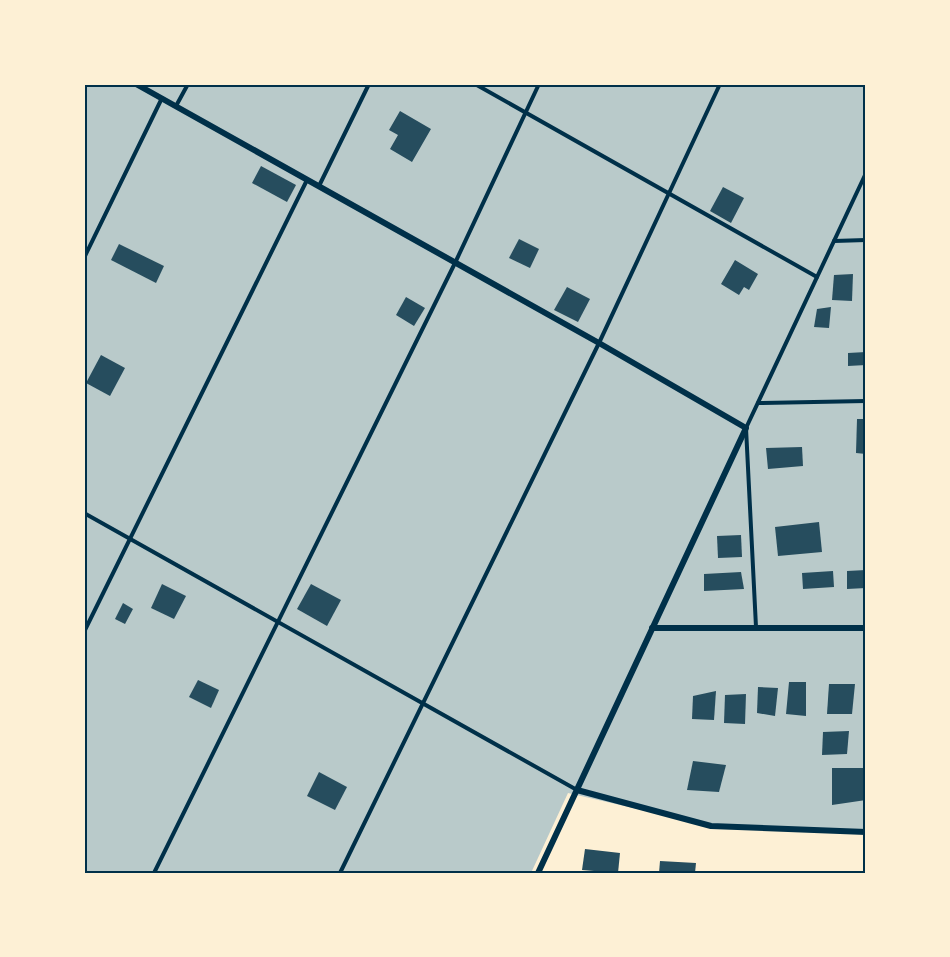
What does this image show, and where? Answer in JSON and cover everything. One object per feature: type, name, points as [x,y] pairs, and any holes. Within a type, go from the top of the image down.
[{"type":"street","points":[[136,84],[599,343],[746,428],[538,873]]},
{"type":"street","points":[[652,628],[866,628]]},
{"type":"street","points":[[577,790],[711,826],[866,832]]},
{"type":"lane","points":[[176,106],[188,84]]},
{"type":"lane","points":[[318,186],[369,84]]},
{"type":"lane","points":[[475,84],[817,278]]},
{"type":"lane","points":[[154,873],[455,263],[538,84]]},
{"type":"lane","points":[[340,873],[599,343],[720,84]]},
{"type":"lane","points":[[84,258],[162,98]]},
{"type":"lane","points":[[756,628],[746,428],[866,173]]},
{"type":"lane","points":[[84,632],[307,180]]},
{"type":"lane","points":[[834,241],[866,240]]},
{"type":"lane","points":[[758,403],[866,402]]},
{"type":"lane","points":[[84,513],[577,790]]},
{"type":"shaded area","points":[[84,84],[866,84],[866,832],[711,826],[568,793],[531,873],[84,873]]},
{"type":"building","points":[[400,111],[431,129],[412,162],[390,149],[398,135],[389,130]]},
{"type":"building","points":[[261,166],[296,185],[287,202],[252,183]]},
{"type":"building","points":[[723,187],[744,198],[731,223],[710,211]]},
{"type":"building","points":[[519,239],[539,249],[530,268],[509,258]]},
{"type":"building","points":[[119,244],[164,266],[156,283],[111,260]]},
{"type":"building","points":[[735,260],[758,274],[749,290],[744,287],[739,295],[721,284]]},
{"type":"building","points":[[864,270],[866,270],[866,293],[864,293]]},
{"type":"building","points":[[853,274],[852,301],[832,300],[834,275]]},
{"type":"building","points":[[567,287],[590,299],[578,322],[554,310]]},
{"type":"building","points":[[406,297],[425,308],[414,326],[396,315]]},
{"type":"building","points":[[831,307],[829,328],[814,327],[817,309]]},
{"type":"building","points":[[866,352],[866,365],[848,366],[848,353]]},
{"type":"building","points":[[101,355],[125,368],[110,396],[86,383]]},
{"type":"building","points":[[857,419],[866,419],[866,454],[856,453]]},
{"type":"building","points":[[802,447],[803,466],[768,469],[766,448]]},
{"type":"building","points":[[863,474],[866,474],[866,498],[864,498]]},
{"type":"building","points":[[819,522],[822,552],[778,556],[775,527]]},
{"type":"building","points":[[741,535],[742,557],[718,558],[717,536]]},
{"type":"building","points":[[866,570],[866,588],[847,589],[847,571]]},
{"type":"building","points":[[833,571],[834,587],[803,589],[802,573]]},
{"type":"building","points":[[741,572],[744,589],[704,591],[704,574]]},
{"type":"building","points":[[162,584],[186,596],[174,619],[151,608]]},
{"type":"building","points":[[311,584],[341,600],[327,626],[297,609]]},
{"type":"building","points":[[123,603],[133,609],[125,624],[115,619]]},
{"type":"building","points":[[198,680],[219,690],[211,708],[189,697]]},
{"type":"building","points":[[789,682],[806,682],[806,716],[786,714]]},
{"type":"building","points":[[829,684],[855,684],[852,714],[827,714]]},
{"type":"building","points":[[758,687],[778,688],[775,716],[757,713]]},
{"type":"building","points":[[716,691],[714,720],[692,719],[693,696]]},
{"type":"building","points":[[746,694],[745,724],[724,723],[725,695]]},
{"type":"building","points":[[849,731],[847,754],[822,755],[823,732]]},
{"type":"building","points":[[693,761],[726,765],[719,792],[687,790]]},
{"type":"building","points":[[832,768],[866,768],[866,800],[832,805]]},
{"type":"building","points":[[319,772],[347,787],[335,810],[307,796]]},
{"type":"building","points":[[585,849],[620,853],[618,873],[582,870]]},
{"type":"building","points":[[660,861],[696,863],[695,873],[659,873]]}]
